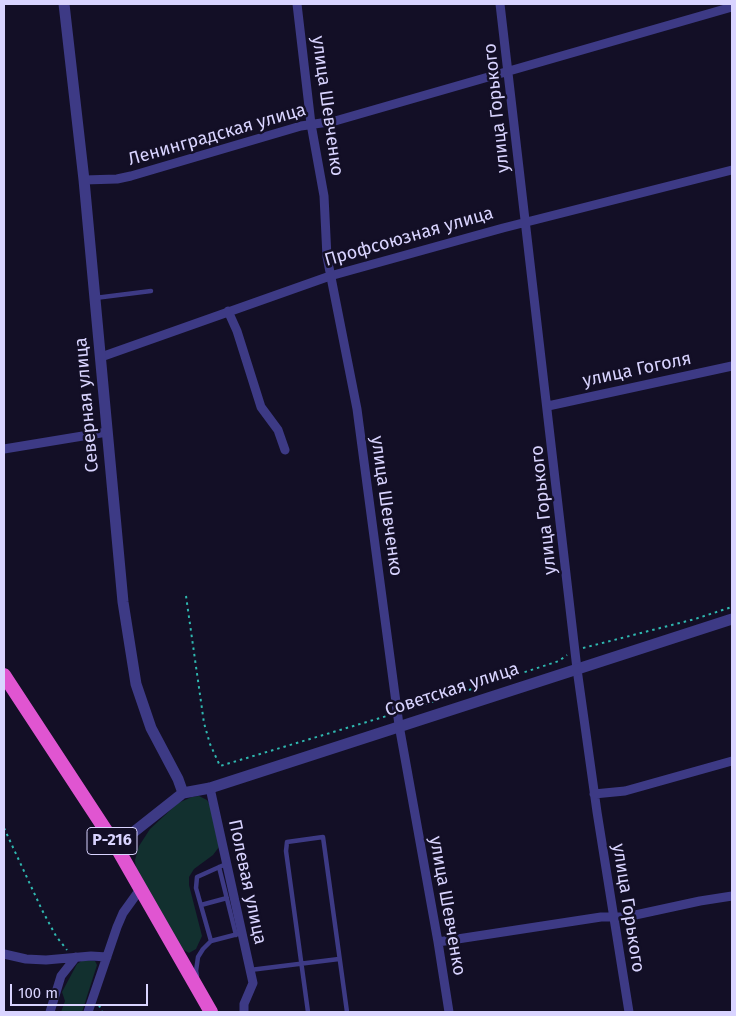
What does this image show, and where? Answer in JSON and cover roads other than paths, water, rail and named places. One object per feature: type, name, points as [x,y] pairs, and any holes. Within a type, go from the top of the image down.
[{"type":"highway","name":"Р-216","points":[[4,675],[116,846],[211,1012]]},
{"type":"street","name":"Северная улица","points":[[64,4],[84,180],[123,602],[136,684],[151,728],[178,779],[183,793]]},
{"type":"street","name":"улица Шевченко","points":[[297,4],[311,124],[324,196],[327,257],[357,409],[397,713],[449,1012]]},
{"type":"street","name":"улица Горького","points":[[500,4],[577,669],[594,794],[615,918],[628,1012]]},
{"type":"street","name":"Ленинградская улица","points":[[84,180],[117,179],[131,176],[301,126],[335,121],[732,7]]},
{"type":"street","name":"Профсоюзная улица","points":[[100,357],[228,310],[330,276],[526,222],[732,170]]},
{"type":"street","points":[[228,310],[237,331],[261,407],[278,430],[286,450]]},
{"type":"street","name":"улица Гоголя","points":[[548,406],[732,366]]},
{"type":"street","points":[[4,449],[107,432]]},
{"type":"street","name":"Советская улица","points":[[183,793],[210,788],[732,619]]},
{"type":"street","points":[[594,794],[625,791],[732,761]]},
{"type":"street","name":"Полевая улица","points":[[210,788],[223,866],[253,983],[244,1004],[244,1012]]},
{"type":"street","points":[[116,846],[183,793]]},
{"type":"street","points":[[88,1012],[123,913],[141,888]]},
{"type":"street","points":[[438,942],[601,917],[626,917],[732,896]]},
{"type":"street","points":[[4,954],[26,959],[46,960],[76,957],[107,957]]},
{"type":"street","points":[[50,1012],[61,976],[76,957]]},
{"type":"lane","points":[[94,298],[151,291]]},
{"type":"lane","points":[[308,1012],[286,851],[287,842],[323,837],[346,1012]]},
{"type":"lane","points":[[200,993],[196,971],[198,957],[203,949],[211,941],[239,934],[227,898],[223,866],[197,877],[196,888],[211,941]]},
{"type":"lane","points":[[201,906],[227,898]]},
{"type":"lane","points":[[250,970],[339,959]]}]
